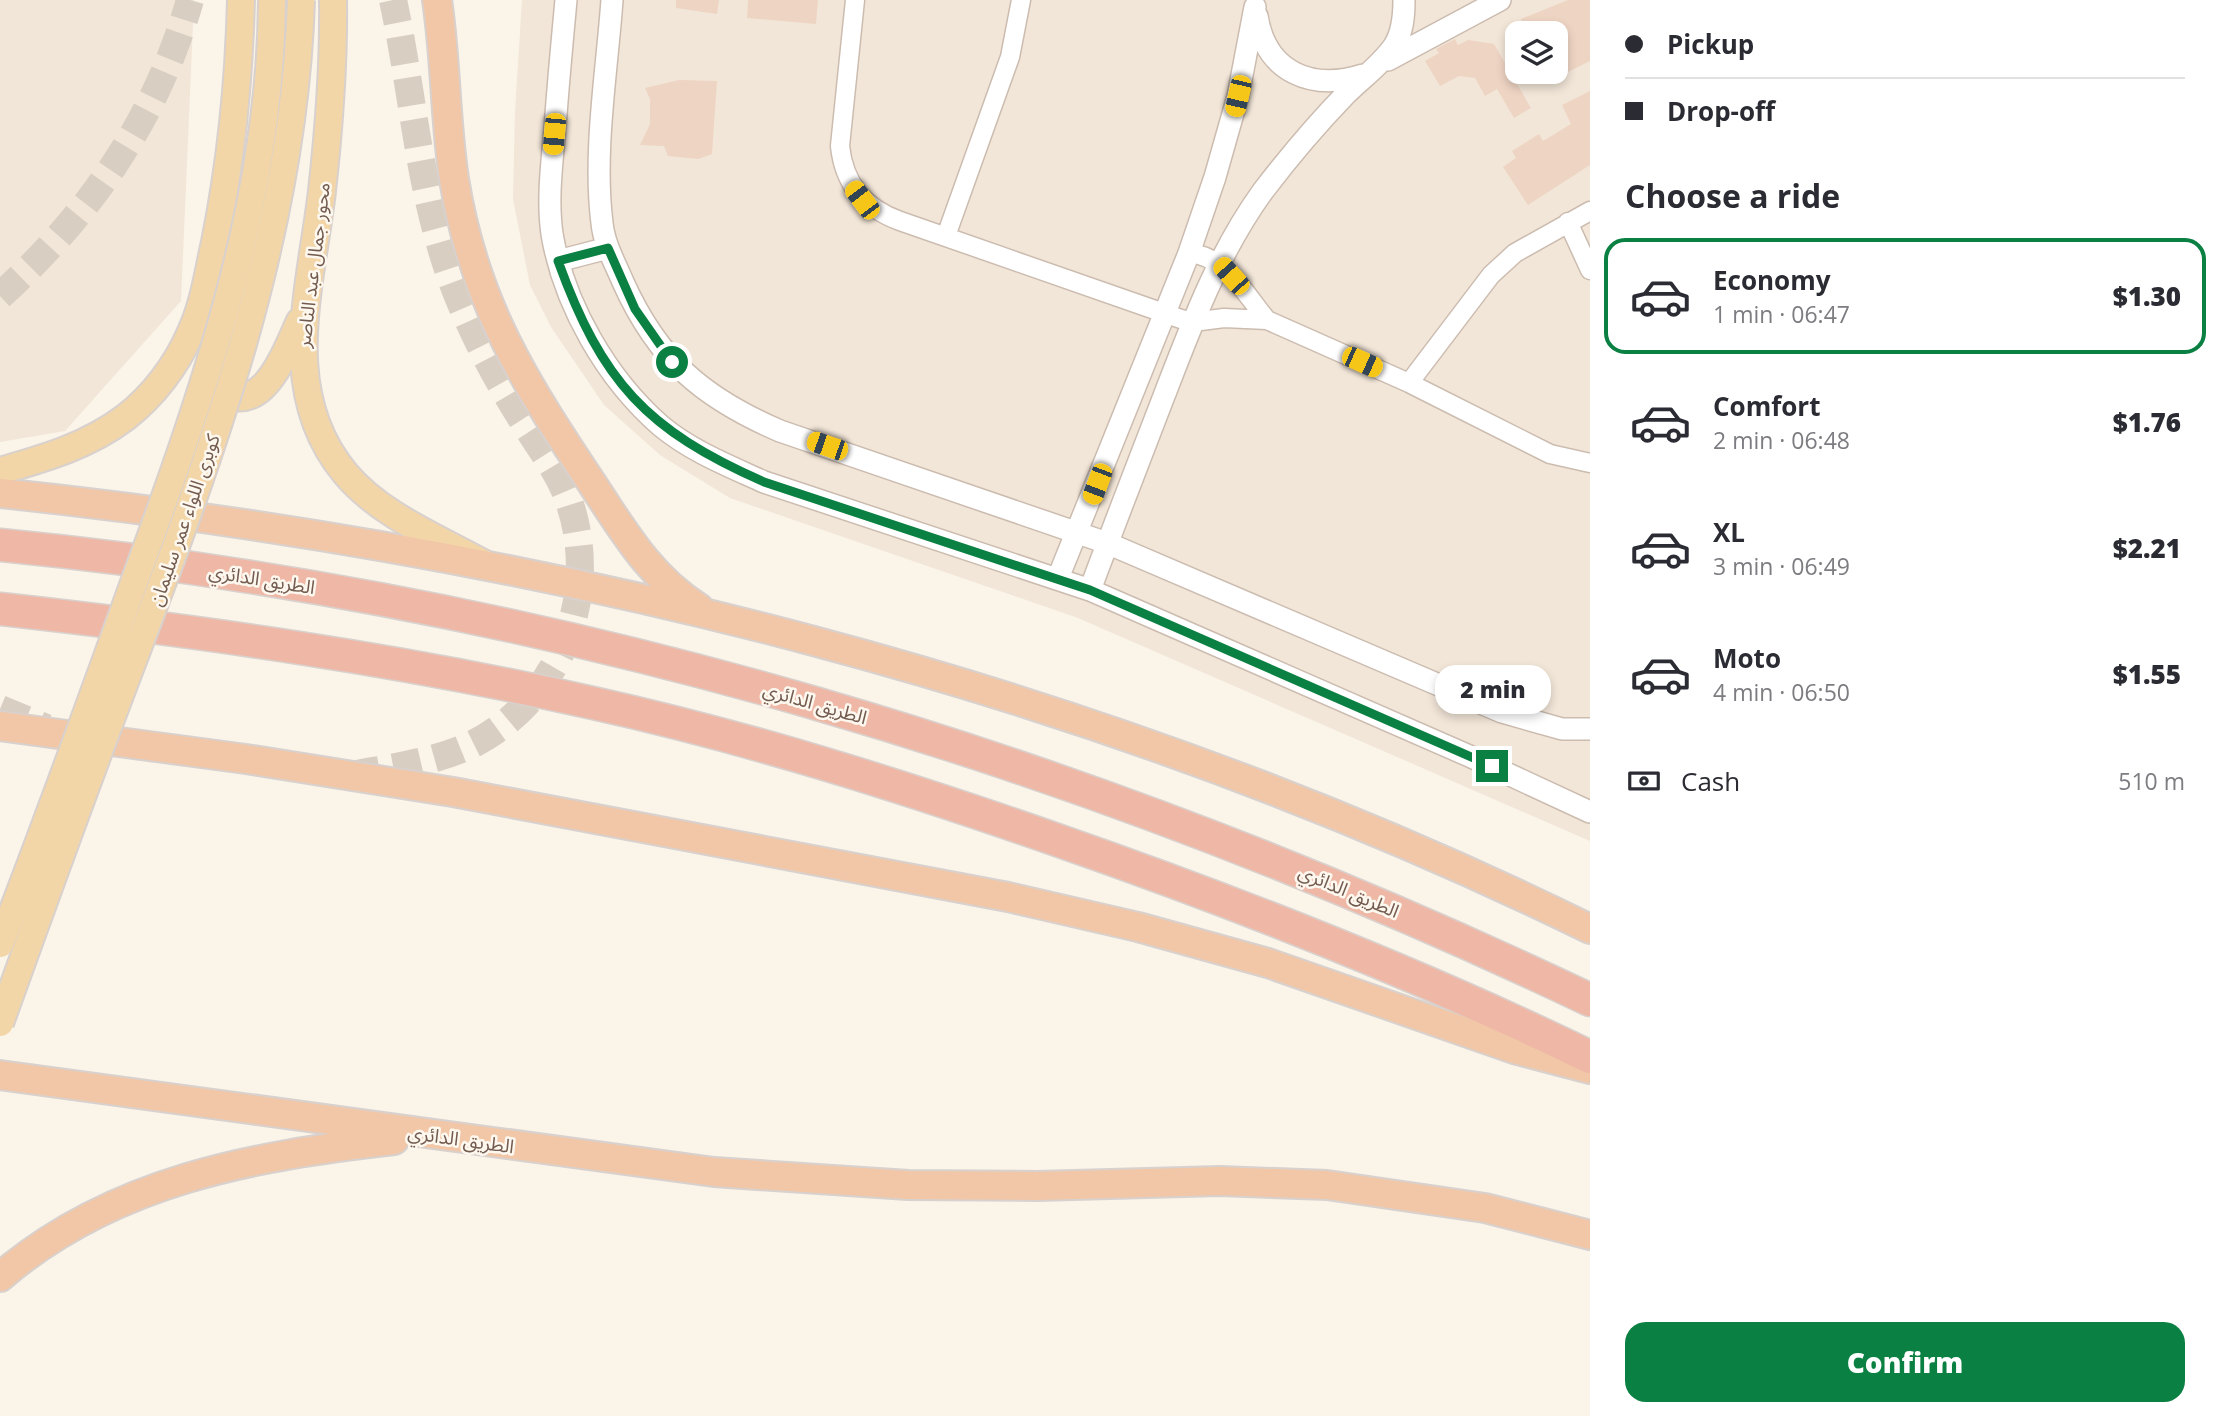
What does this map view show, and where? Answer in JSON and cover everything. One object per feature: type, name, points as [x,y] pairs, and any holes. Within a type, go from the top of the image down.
[{"type":"highway","points":[[437,0],[454,180],[470,252],[495,321],[528,387],[626,538],[673,589],[710,615]]},
{"type":"highway","points":[[0,493],[243,524],[491,567],[710,615],[944,677],[1126,736],[1343,819],[1590,929]]},
{"type":"highway","name":"الطريق الدائري","points":[[0,545],[189,568],[382,599],[589,643],[802,698],[1001,760],[1209,834],[1424,923],[1590,1000]]},
{"type":"highway","points":[[0,609],[167,628],[445,672],[597,704],[773,749],[1000,820],[1216,898],[1381,963],[1590,1057]]},
{"type":"highway","points":[[0,726],[246,758],[453,792],[1021,900],[1138,927],[1255,959],[1514,1049],[1590,1069]]},
{"type":"highway","name":"الطريق الدائري","points":[[0,1075],[649,1165],[843,1182],[1037,1186],[1220,1181],[1326,1185],[1485,1208],[1590,1236]]},
{"type":"highway","points":[[0,1277],[34,1250],[85,1219],[181,1178],[281,1154],[433,1135]]},
{"type":"main road","points":[[242,0],[237,85],[227,173],[198,315],[198,361],[204,378],[225,394],[243,396],[260,390],[273,377],[306,309]]},
{"type":"main road","name":"كوبرى اللواء عمر سليمان","points":[[0,944],[198,407],[248,219],[265,114],[272,0]]},
{"type":"main road","name":"كوبرى اللواء عمر سليمان","points":[[0,1023],[173,552],[250,324],[283,176],[296,69],[300,0]]},
{"type":"main road","name":"محور جمال عبد الناصر","points":[[333,0],[328,137],[306,309],[304,382],[315,421],[334,458],[346,474],[376,502],[491,567]]},
{"type":"main road","points":[[0,471],[75,447],[128,415],[170,370],[198,315]]},
{"type":"street","points":[[566,0],[550,188],[552,233],[558,261],[591,338],[611,370],[663,427],[764,482],[1090,590],[1455,749],[1590,812]]},
{"type":"street","points":[[612,0],[600,172],[602,226],[608,248],[635,309],[653,337],[687,377],[746,416],[780,431],[1107,543],[1502,712],[1549,726],[1590,729]]},
{"type":"street","points":[[855,0],[840,146],[846,174],[862,200],[873,209],[893,219],[1193,322],[1224,318],[1267,320],[1409,383],[1550,454],[1590,463]]},
{"type":"street","points":[[946,236],[1010,57],[1021,0]]},
{"type":"street","points":[[1090,590],[1193,322],[1220,263],[1262,193],[1321,120],[1396,43],[1404,18],[1404,0]]},
{"type":"street","points":[[1255,4],[1259,33],[1272,55],[1291,72],[1315,81],[1340,82],[1372,69],[1500,0]]},
{"type":"street","points":[[1058,578],[1078,533],[1163,311],[1189,253],[1229,136],[1255,4]]},
{"type":"street","points":[[1409,383],[1492,275],[1515,253],[1590,211]]},
{"type":"street","points":[[1568,222],[1590,270]]},
{"type":"street","points":[[558,261],[608,248]]},
{"type":"street","points":[[1189,253],[1207,256],[1220,263],[1267,320]]},
{"type":"shaded area","points":[[0,0],[194,0],[181,301],[65,431],[0,442]]},
{"type":"shaded area","points":[[522,0],[1590,0],[1590,841],[1078,618],[730,498],[660,455],[604,405],[551,327],[530,285],[513,199]]},
{"type":"building","points":[[676,0],[719,0],[717,14],[676,8]]},
{"type":"building","points":[[748,0],[818,0],[816,24],[747,18]]},
{"type":"building","points":[[1568,0],[1590,0],[1590,61],[1568,72],[1568,21],[1521,19]]},
{"type":"building","points":[[1455,39],[1458,45],[1468,40],[1494,44],[1505,63],[1505,84],[1517,84],[1531,108],[1514,118],[1497,89],[1485,96],[1475,78],[1459,76],[1440,86],[1425,61],[1439,53],[1436,49]]},
{"type":"building","points":[[679,80],[717,81],[712,154],[698,159],[668,156],[664,146],[640,145],[650,124],[650,99],[645,88]]},
{"type":"building","points":[[1590,91],[1590,165],[1528,205],[1503,167],[1516,158],[1512,151],[1539,134],[1543,141],[1571,124],[1562,105]]},
{"type":"tunnel","points":[[0,296],[63,231],[116,162],[159,85],[190,0]]},
{"type":"tunnel","points":[[352,775],[446,755],[475,743],[506,723],[532,697],[553,668],[568,636],[577,601],[580,565],[576,529],[566,493],[552,465],[513,406],[487,359],[457,294],[444,257],[425,184],[393,0]]},
{"type":"tunnel","points":[[0,709],[46,728]]},
{"type":"route","points":[[672,362],[635,309],[608,248],[558,261],[591,338],[611,370],[635,400],[663,427],[723,463],[764,482],[1090,590],[1492,766]]}]
